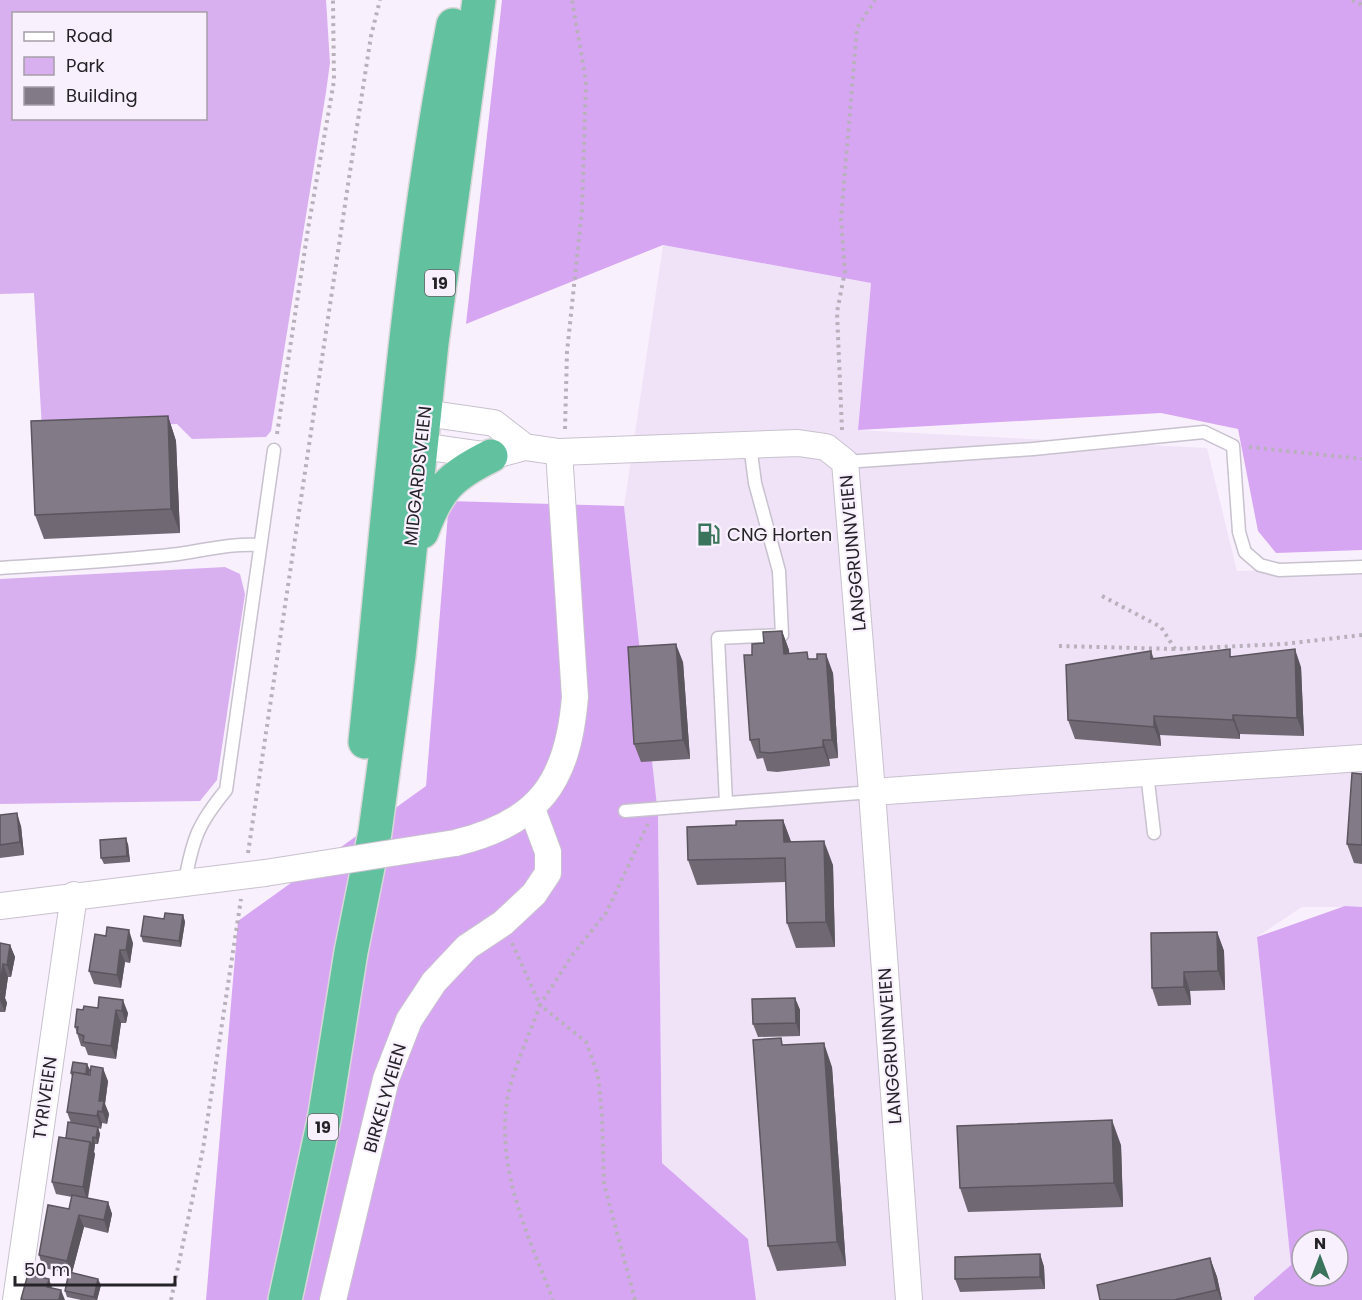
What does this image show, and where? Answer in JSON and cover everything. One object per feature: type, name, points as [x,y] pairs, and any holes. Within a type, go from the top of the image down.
[{"type":"highway","name":"MIDGARDSVEIEN","points":[[285,1300],[324,1120],[351,952],[375,831],[409,567],[426,187],[458,0]]},
{"type":"highway","name":"MIDGARDSVEIEN","points":[[351,952],[355,833],[479,0]]},
{"type":"highway","name":"19","points":[[409,567],[433,502],[442,489],[466,468],[491,456]]},
{"type":"street","name":"LANGGRUNNVEIEN","points":[[414,428],[494,423],[525,447]]},
{"type":"street","name":"LANGGRUNNVEIEN","points":[[414,428],[491,456],[525,447],[559,452],[647,446],[798,443],[826,447],[845,462],[909,1300]]},
{"type":"street","points":[[0,906],[255,874],[455,843],[480,837],[507,825],[532,809],[560,768],[572,736],[575,697],[559,452]]},
{"type":"street","points":[[872,792],[1362,758]]},
{"type":"street","name":"BIRKELYVEIEN","points":[[333,1300],[387,1079],[409,1020],[434,982],[467,947],[503,923],[534,894],[548,873],[548,852],[532,809]]},
{"type":"street","name":"TYRIVEIEN","points":[[16,1300],[74,895]]},
{"type":"lane","points":[[845,462],[1033,449],[1204,432],[1233,446],[1239,532],[1245,552],[1260,565],[1279,570],[1362,567]]},
{"type":"lane","points":[[726,802],[718,638],[782,635],[779,571],[755,483],[750,445]]},
{"type":"lane","points":[[185,881],[192,842],[204,816],[225,790],[274,450]]},
{"type":"lane","points":[[0,568],[92,562],[215,547],[260,545]]},
{"type":"lane","points":[[1147,773],[1154,833]]},
{"type":"lane","points":[[625,811],[872,792]]},
{"type":"path","points":[[274,450],[308,229],[334,81],[333,0]]},
{"type":"path","points":[[171,1300],[203,1149],[255,874],[349,178],[371,36],[380,0]]},
{"type":"path","points":[[559,452],[566,424],[567,352],[582,210],[586,81],[572,0]]},
{"type":"path","points":[[845,462],[840,408],[837,312],[844,271],[842,219],[857,28],[875,0]]},
{"type":"path","points":[[1353,0],[1362,5]]},
{"type":"path","points":[[1233,446],[1362,459]]},
{"type":"path","points":[[1102,596],[1161,627],[1175,649]]},
{"type":"path","points":[[1059,646],[1175,649],[1284,644],[1362,635]]},
{"type":"path","points":[[553,1300],[517,1206],[505,1159],[507,1100],[540,1005],[573,954],[606,913],[656,807]]},
{"type":"path","points":[[503,923],[540,1005],[585,1042],[598,1075],[604,1184],[634,1300]]},
{"type":"shaded area","points":[[502,0],[1362,0],[1362,550],[1276,553],[1258,531],[1238,429],[1161,413],[858,430],[871,283],[663,245],[466,324]]},
{"type":"shaded area","points":[[663,245],[871,283],[858,430],[1207,448],[1237,571],[1362,567],[1362,907],[1302,907],[1257,937],[1290,1266],[1254,1297],[1254,1300],[756,1300],[748,1239],[662,1163],[658,815],[624,506]]},
{"type":"shaded area","points":[[449,501],[624,506],[658,815],[662,1163],[748,1239],[756,1300],[206,1300],[238,921],[426,786]]},
{"type":"shaded area","points":[[1345,906],[1362,907],[1362,1300],[1254,1300],[1254,1297],[1290,1266],[1290,1288],[1350,1288],[1350,1228],[1290,1228],[1290,1255],[1257,937]]},
{"type":"green space","points":[[0,0],[326,0],[330,63],[271,431],[266,437],[192,439],[177,424],[42,429],[34,293],[0,294]]},
{"type":"green space","points":[[225,567],[240,574],[245,594],[217,780],[200,801],[0,804],[0,579]]},
{"type":"building","points":[[168,416],[171,509],[35,515],[31,421]]},
{"type":"building","points":[[782,631],[784,654],[807,652],[808,659],[817,659],[817,654],[826,654],[832,740],[823,740],[823,747],[770,753],[760,752],[759,739],[750,740],[744,655],[752,655],[752,644],[764,643],[763,632]]},
{"type":"building","points":[[676,644],[683,740],[634,744],[628,647]]},
{"type":"building","points":[[1230,649],[1230,657],[1295,649],[1297,718],[1233,715],[1233,720],[1154,716],[1154,727],[1068,720],[1066,665],[1151,651],[1151,659]]},
{"type":"building","points":[[1352,773],[1362,774],[1362,845],[1347,844]]},
{"type":"building","points":[[17,813],[20,842],[0,845],[0,815]]},
{"type":"building","points":[[783,820],[784,842],[824,841],[826,922],[787,923],[785,858],[688,860],[687,827],[736,825],[736,821]]},
{"type":"building","points":[[126,838],[127,856],[101,858],[100,840]]},
{"type":"building","points":[[165,913],[183,915],[179,941],[141,936],[144,916],[164,919]]},
{"type":"building","points":[[107,927],[129,930],[126,950],[120,950],[117,975],[89,971],[95,934],[106,936]]},
{"type":"building","points":[[1217,932],[1218,971],[1184,972],[1184,987],[1152,988],[1151,933]]},
{"type":"building","points":[[0,943],[10,945],[7,965],[3,964],[0,985]]},
{"type":"building","points":[[99,997],[123,1000],[122,1011],[116,1010],[111,1046],[83,1042],[84,1036],[77,1033],[78,1027],[75,1027],[77,1009],[83,1010],[84,1006],[98,1008]]},
{"type":"building","points":[[795,998],[796,1023],[753,1024],[752,999]]},
{"type":"building","points":[[781,1038],[782,1045],[824,1043],[837,1242],[768,1246],[753,1040]]},
{"type":"building","points":[[73,1062],[87,1064],[86,1074],[71,1073]]},
{"type":"building","points":[[91,1066],[103,1068],[99,1101],[104,1101],[102,1112],[98,1111],[97,1116],[67,1112],[73,1072],[90,1075]]},
{"type":"building","points":[[1112,1120],[1114,1183],[960,1188],[957,1126]]},
{"type":"building","points":[[68,1122],[98,1127],[92,1146],[90,1142],[66,1138]]},
{"type":"building","points":[[59,1137],[90,1142],[83,1187],[52,1182]]},
{"type":"building","points":[[72,1195],[108,1202],[104,1220],[79,1215],[67,1261],[39,1255],[48,1205],[69,1209]]},
{"type":"building","points":[[1040,1254],[1040,1277],[955,1279],[955,1257]]},
{"type":"building","points":[[1210,1258],[1217,1290],[1174,1300],[1100,1300],[1097,1285]]},
{"type":"building","points":[[69,1272],[98,1279],[94,1297],[65,1291]]},
{"type":"building","points":[[28,1274],[49,1279],[47,1287],[61,1290],[59,1300],[21,1299]]},
{"type":"place","name":"CNG Horten","points":[[709,535]]}]
